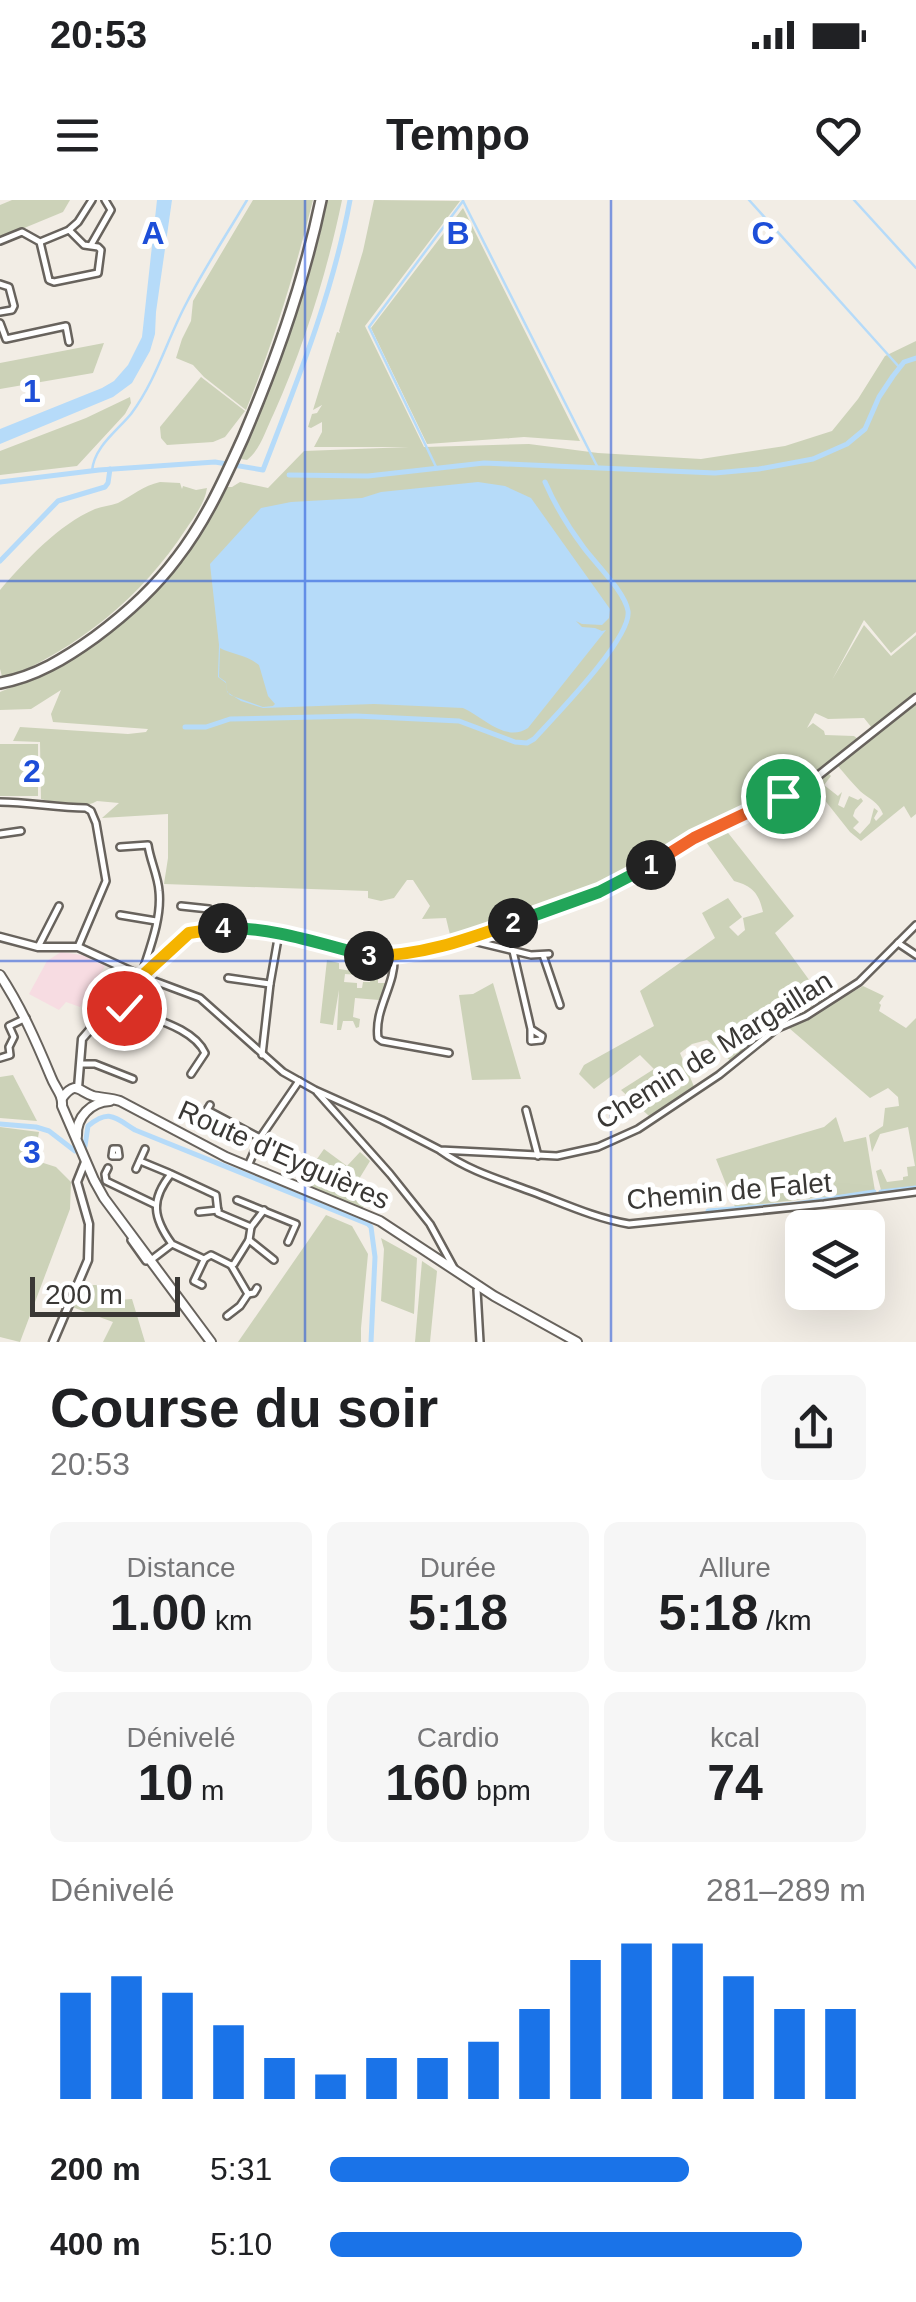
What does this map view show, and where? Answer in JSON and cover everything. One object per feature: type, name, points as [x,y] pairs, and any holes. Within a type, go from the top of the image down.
[{"type":"main road","points":[[4,683],[74,652],[132,607],[176,560],[201,523],[222,486],[286,327],[321,200]]},
{"type":"main road","points":[[0,975],[26,1018],[94,1180],[211,1342]]},
{"type":"main road","points":[[50,1074],[57,1082],[88,1094],[91,1106],[76,1130],[78,1142]]},
{"type":"main road","points":[[62,1098],[74,1089]]},
{"type":"main road","name":"Route d'Eyguières","points":[[88,1094],[106,1096],[248,1166],[364,1213],[577,1342]]},
{"type":"main road","name":"Route d'Eyguières","points":[[91,1106],[106,1100],[126,1105]]},
{"type":"main road","points":[[66,1114],[82,1116]]},
{"type":"street","points":[[40,242],[69,230],[92,200]]},
{"type":"street","points":[[91,245],[112,210],[105,200]]},
{"type":"street","points":[[0,242],[22,232],[40,242],[49,280],[54,282],[98,273],[100,250],[84,245],[69,230]]},
{"type":"street","points":[[0,284],[9,287],[14,306],[0,312]]},
{"type":"street","points":[[0,323],[6,339],[66,326],[69,342]]},
{"type":"street","points":[[74,1089],[82,1039],[114,1002],[189,933],[246,928],[280,932],[369,956],[394,956],[469,940],[599,892],[694,838],[783,796],[819,776],[916,698]]},
{"type":"street","points":[[0,802],[86,808],[94,816],[106,881],[78,947]]},
{"type":"street","points":[[0,834],[21,831]]},
{"type":"street","points":[[120,847],[148,845],[160,890],[141,976]]},
{"type":"street","points":[[38,947],[58,906]]},
{"type":"street","points":[[181,906],[209,910],[216,929]]},
{"type":"street","points":[[120,916],[156,921]]},
{"type":"street","name":"Chemin de Margaillan","points":[[141,976],[200,998],[276,1068],[298,1081],[440,1150],[538,1156],[572,1154],[614,1141],[720,1075],[776,1029],[806,1016],[859,982],[916,926]]},
{"type":"street","points":[[262,1055],[280,932]]},
{"type":"street","points":[[0,936],[38,947],[78,947],[141,976]]},
{"type":"street","points":[[469,940],[546,954],[560,1005]]},
{"type":"street","points":[[898,943],[916,955]]},
{"type":"street","points":[[513,951],[530,1029]]},
{"type":"street","points":[[394,956],[378,1015],[378,1038],[449,1053]]},
{"type":"street","points":[[130,971],[130,988]]},
{"type":"street","points":[[228,978],[270,984]]},
{"type":"street","points":[[114,1002],[168,1022],[202,1046],[205,1053],[191,1074]]},
{"type":"street","points":[[0,1058],[10,1054],[14,1037],[9,1026],[26,1018]]},
{"type":"street","points":[[80,1064],[104,1066],[133,1079]]},
{"type":"street","points":[[248,1166],[260,1138],[298,1081]]},
{"type":"street","points":[[315,1090],[430,1224],[454,1270]]},
{"type":"street","points":[[210,1105],[207,1110],[260,1138]]},
{"type":"street","points":[[526,1110],[538,1156]]},
{"type":"street","points":[[136,1169],[145,1149]]},
{"type":"street","name":"Chemin de Falet","points":[[440,1150],[466,1166],[582,1212],[629,1224],[916,1192]]},
{"type":"street","points":[[461,1152],[466,1166]]},
{"type":"street","points":[[53,1342],[88,1260],[88,1224],[76,1182],[84,1157]]},
{"type":"street","points":[[115,1158],[105,1174],[106,1181],[156,1205]]},
{"type":"street","points":[[140,1161],[216,1194],[218,1213],[251,1227]]},
{"type":"street","points":[[171,1174],[159,1188],[156,1205],[160,1228],[172,1244],[204,1259]]},
{"type":"street","points":[[238,1200],[296,1224],[288,1242]]},
{"type":"street","points":[[199,1212],[218,1210]]},
{"type":"street","points":[[231,1265],[264,1210]]},
{"type":"street","points":[[249,1240],[274,1260]]},
{"type":"street","points":[[152,1260],[172,1244]]},
{"type":"street","points":[[202,1285],[194,1281],[204,1259],[211,1255],[231,1265],[248,1294]]},
{"type":"street","points":[[480,1286],[480,1342]]},
{"type":"street","points":[[248,1294],[254,1294],[257,1288]]},
{"type":"street","points":[[227,1316],[248,1294]]},
{"type":"shaded area","points":[[61,952],[82,955],[105,966],[80,1007],[66,1002],[59,1010],[29,994],[47,961]]},
{"type":"green space","points":[[12,200],[70,200],[63,212],[0,238],[0,205]]},
{"type":"green space","points":[[253,200],[313,200],[283,306],[246,410],[193,365],[176,358],[191,321],[193,301]]},
{"type":"green space","points":[[327,200],[342,200],[314,309],[263,438],[247,460],[241,459],[302,299]]},
{"type":"green space","points":[[374,200],[460,201],[365,326],[424,447],[529,444],[701,459],[785,446],[832,431],[885,356],[916,341],[916,632],[891,653],[864,620],[832,680],[864,625],[891,656],[916,635],[916,696],[872,728],[864,718],[828,719],[815,713],[807,728],[813,723],[825,735],[858,739],[827,767],[597,889],[451,939],[446,918],[422,919],[430,906],[413,880],[407,880],[394,898],[381,901],[368,898],[368,891],[164,884],[168,814],[102,818],[119,803],[97,801],[77,806],[41,799],[40,742],[13,741],[20,727],[128,734],[148,729],[53,722],[51,714],[61,690],[31,709],[0,710],[0,692],[62,663],[144,603],[189,551],[226,487],[240,482],[268,488],[304,451],[409,447],[314,447],[322,432],[322,422],[308,427],[312,414],[322,405],[313,410],[337,332],[340,333]]},
{"type":"green space","points":[[463,208],[580,441],[524,437],[427,444],[371,328]]},
{"type":"green space","points":[[104,343],[93,373],[0,389],[0,363]]},
{"type":"green space","points":[[201,377],[245,411],[225,437],[213,442],[167,445],[161,438],[160,427]]},
{"type":"green space","points":[[130,397],[125,414],[77,466],[0,475],[0,451]]},
{"type":"green space","points":[[160,482],[180,483],[182,489],[207,488],[199,510],[168,554],[106,618],[57,653],[3,680],[0,590],[68,524]]},
{"type":"green space","points":[[916,704],[916,814],[911,818],[904,806],[861,841],[812,784],[828,773],[831,776],[824,785],[838,796],[842,792],[838,805],[844,808],[849,796],[861,798],[863,801],[853,816],[859,822],[853,828],[860,834],[870,823],[874,808],[878,811],[876,821],[883,814],[837,765]]},
{"type":"green space","points":[[0,744],[38,744],[38,796],[0,796]]},
{"type":"green space","points":[[725,829],[794,916],[775,933],[823,999],[760,1035],[732,1062],[707,1040],[692,1044],[680,1053],[695,1089],[649,1116],[621,1090],[654,1069],[640,1055],[594,1089],[579,1074],[584,1065],[654,1026],[640,991],[715,938],[702,913],[728,898],[742,917],[729,927],[738,936],[745,930],[743,918],[763,912],[754,891],[734,881],[704,839]]},
{"type":"green space","points":[[327,960],[339,963],[339,969],[359,972],[345,974],[344,982],[357,983],[357,988],[370,982],[372,972],[378,973],[378,983],[386,983],[379,1000],[355,998],[353,1017],[360,1019],[359,1027],[353,1021],[343,1021],[341,1030],[337,1030],[339,990],[333,1025],[320,1023]]},
{"type":"green space","points":[[493,983],[521,1079],[472,1080],[459,995],[473,994]]},
{"type":"green space","points":[[863,986],[884,996],[879,1011],[906,1028],[916,1018],[916,1187],[881,1190],[876,1171],[881,1169],[887,1182],[908,1176],[907,1167],[915,1166],[908,1127],[880,1134],[872,1152],[869,1135],[883,1126],[885,1108],[899,1106],[898,1097],[888,1088],[870,1098],[789,1028]]},
{"type":"green space","points":[[13,1075],[37,1121],[0,1118],[0,1077]]},
{"type":"green space","points":[[836,1117],[844,1142],[866,1137],[875,1191],[735,1207],[716,1159],[824,1127]]},
{"type":"green space","points":[[0,1127],[39,1132],[34,1160],[56,1167],[71,1182],[70,1209],[20,1342],[0,1337]]},
{"type":"green space","points":[[324,1149],[347,1166],[360,1152],[370,1161],[359,1179],[366,1184],[361,1192],[369,1198],[362,1209],[305,1185]]},
{"type":"green space","points":[[326,1215],[352,1226],[368,1254],[361,1342],[238,1342]]},
{"type":"green space","points":[[381,1238],[417,1258],[414,1314],[381,1301]]},
{"type":"green space","points":[[422,1261],[437,1271],[430,1342],[415,1342]]},
{"type":"green space","points":[[83,1282],[103,1285],[105,1301],[132,1299],[145,1342],[103,1342],[113,1322],[72,1307]]},
{"type":"water","points":[[157,200],[172,200],[155,334],[132,383],[113,397],[0,444],[0,429],[102,388],[128,365],[142,337]]},
{"type":"water","points":[[478,482],[505,486],[531,498],[610,609],[609,618],[602,625],[576,621],[582,627],[606,630],[528,728],[520,732],[503,731],[463,708],[374,704],[263,708],[234,696],[263,707],[275,704],[268,696],[259,665],[220,648],[219,677],[226,682],[227,692],[226,683],[218,677],[219,645],[210,564],[261,508],[291,502],[362,498],[381,492]]},
{"type":"waterway","points":[[92,471],[101,447],[131,414],[148,387],[187,302],[247,200]]},
{"type":"waterway","points":[[0,482],[215,462],[263,470],[324,303],[350,200]]},
{"type":"waterway","points":[[749,200],[900,368]]},
{"type":"waterway","points":[[854,200],[916,268]]},
{"type":"waterway","points":[[463,201],[598,468]]},
{"type":"waterway","points":[[437,469],[369,327],[463,201]]},
{"type":"waterway","points":[[289,475],[368,476],[484,463],[715,473],[813,459],[847,444],[865,429],[893,376],[904,362],[916,358]]},
{"type":"waterway","points":[[0,561],[58,501],[105,487],[110,469]]},
{"type":"waterway","points":[[185,727],[206,727],[230,719],[356,716],[459,721],[515,742],[534,739],[605,658],[626,623],[628,611],[616,587],[568,524],[545,482]]},
{"type":"waterway","points":[[0,1124],[49,1131],[75,1151],[85,1146],[88,1126],[112,1117],[135,1130],[368,1224],[375,1257],[371,1342]]},
{"type":"waterway","points":[[881,1192],[916,1188]]},
{"type":"waterway","points":[[708,1211],[796,1204],[874,1192]]},
{"type":"route","points":[[124,1008],[114,1002],[189,933],[228,928],[268,930],[369,956],[394,956],[452,944],[599,892],[694,838],[783,796]]}]
